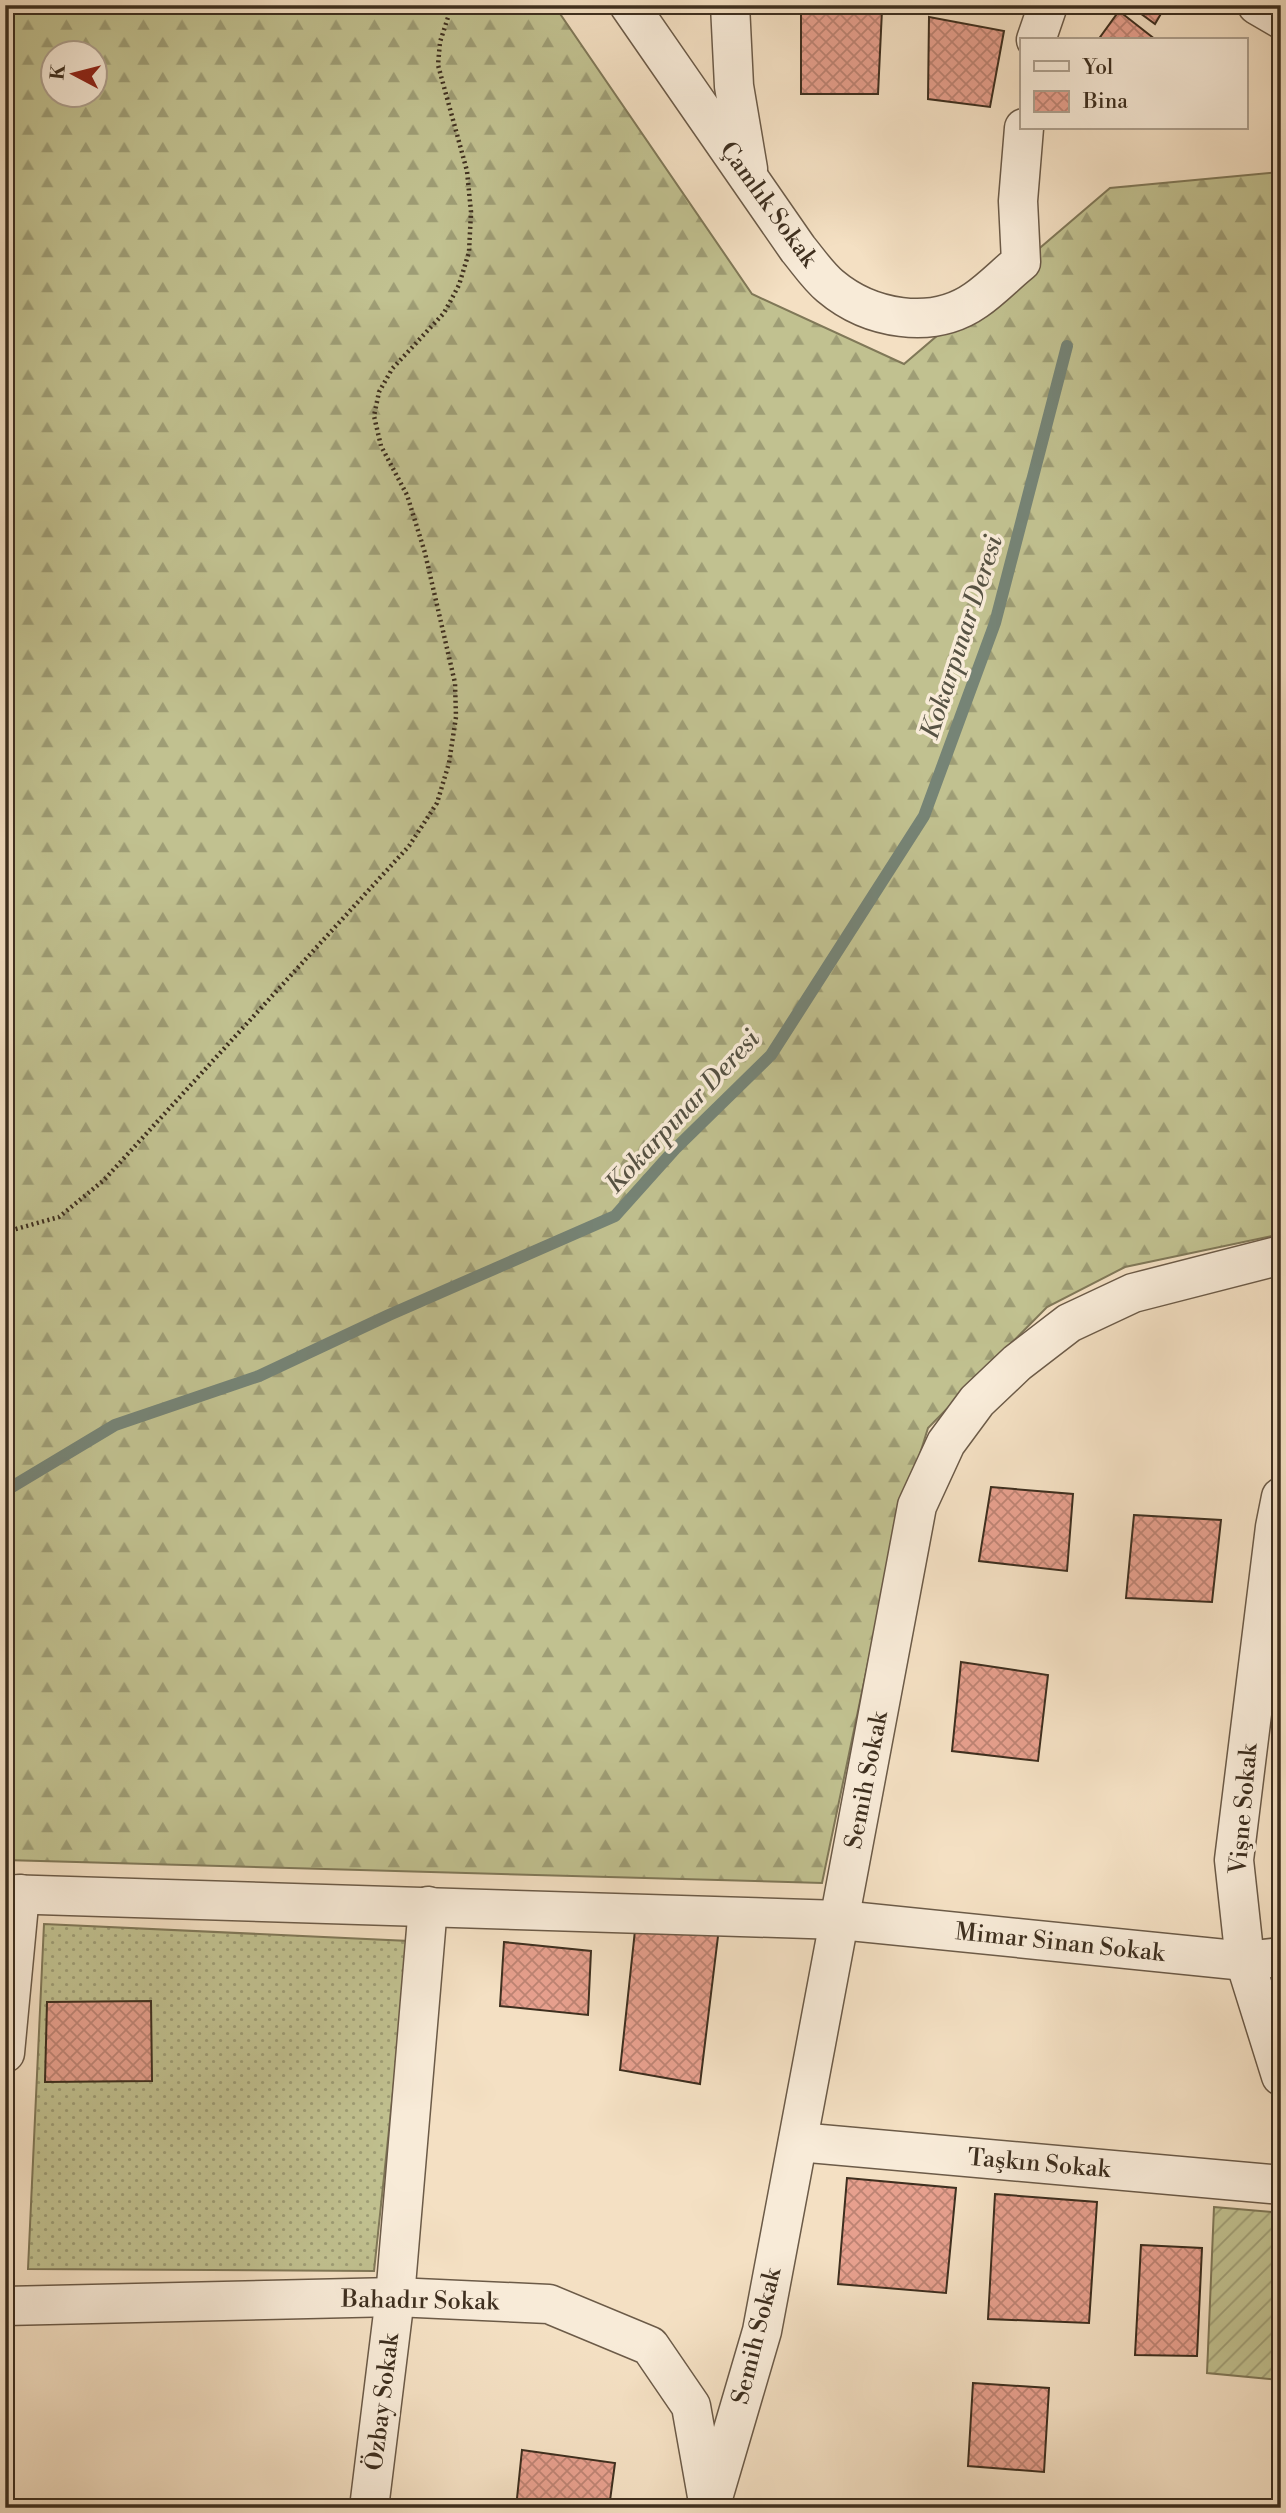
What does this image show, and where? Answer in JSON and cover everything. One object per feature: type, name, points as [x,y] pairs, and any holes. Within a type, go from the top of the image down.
[{"type":"street","name":"Çamlık Sokak","points":[[629,5],[797,249],[830,286],[867,309],[905,318],[943,316],[974,301],[1021,262],[1018,201],[1024,130]]},
{"type":"street","points":[[730,5],[734,86],[751,181]]},
{"type":"street","points":[[1037,38],[1048,5]]},
{"type":"street","points":[[1257,5],[1281,19]]},
{"type":"street","name":"Semih Sokak","points":[[709,2508],[762,2331],[917,1506],[946,1443],[977,1401],[1017,1363],[1069,1323],[1133,1293],[1281,1255]]},
{"type":"street","name":"Vişne Sokak","points":[[1281,1497],[1234,1860],[1263,1959],[1281,2076]]},
{"type":"street","points":[[5,2053],[13,1894]]},
{"type":"street","name":"Mimar Sinan Sokak","points":[[13,1894],[840,1920],[1263,1959]]},
{"type":"street","name":"Özbay Sokak","points":[[369,2508],[395,2297],[428,1906]]},
{"type":"street","name":"Taşkın Sokak","points":[[798,2141],[1281,2185]]},
{"type":"street","name":"Bahadır Sokak","points":[[5,2306],[395,2297],[549,2304],[650,2346],[691,2406],[709,2508]]},
{"type":"path","points":[[5,1231],[59,1217],[104,1180],[409,846],[437,803],[449,763],[456,717],[455,683],[425,553],[407,495],[381,446],[374,416],[379,392],[392,369],[444,313],[459,285],[469,252],[471,212],[467,171],[438,65],[440,42],[452,5]]},
{"type":"green space","points":[[5,5],[554,5],[752,294],[904,364],[1110,188],[1281,172],[1281,1234],[1125,1267],[1047,1307],[928,1428],[895,1534],[822,1883],[5,1860]]},
{"type":"green space","points":[[44,1924],[409,1941],[374,2271],[28,2269]]},
{"type":"green space","points":[[1214,2207],[1273,2212],[1281,2218],[1281,2380],[1207,2373]]},
{"type":"building","points":[[1129,5],[1166,5],[1155,24]]},
{"type":"building","points":[[801,7],[882,10],[878,94],[801,94]]},
{"type":"building","points":[[1119,11],[1153,38],[1099,38]]},
{"type":"building","points":[[929,17],[1004,31],[990,107],[928,99]]},
{"type":"building","points":[[991,1487],[1073,1494],[1067,1571],[979,1561]]},
{"type":"building","points":[[1134,1515],[1221,1520],[1212,1602],[1126,1598]]},
{"type":"building","points":[[961,1662],[1048,1675],[1038,1761],[952,1751]]},
{"type":"building","points":[[636,1921],[719,1928],[700,2084],[620,2070]]},
{"type":"building","points":[[504,1942],[591,1951],[588,2015],[500,2006]]},
{"type":"building","points":[[151,2001],[152,2081],[45,2082],[47,2002]]},
{"type":"building","points":[[847,2178],[956,2188],[946,2293],[838,2284]]},
{"type":"building","points":[[995,2194],[1097,2202],[1089,2323],[988,2319]]},
{"type":"building","points":[[1141,2245],[1202,2248],[1197,2356],[1135,2355]]},
{"type":"building","points":[[973,2383],[1049,2388],[1044,2472],[968,2466]]},
{"type":"building","points":[[522,2450],[615,2463],[609,2508],[516,2508]]},
{"type":"waterway","name":"Kokarpınar Deresi","points":[[5,1491],[115,1425],[259,1376],[389,1315],[615,1216],[675,1149],[771,1055],[924,816],[995,623],[1067,346]]}]
